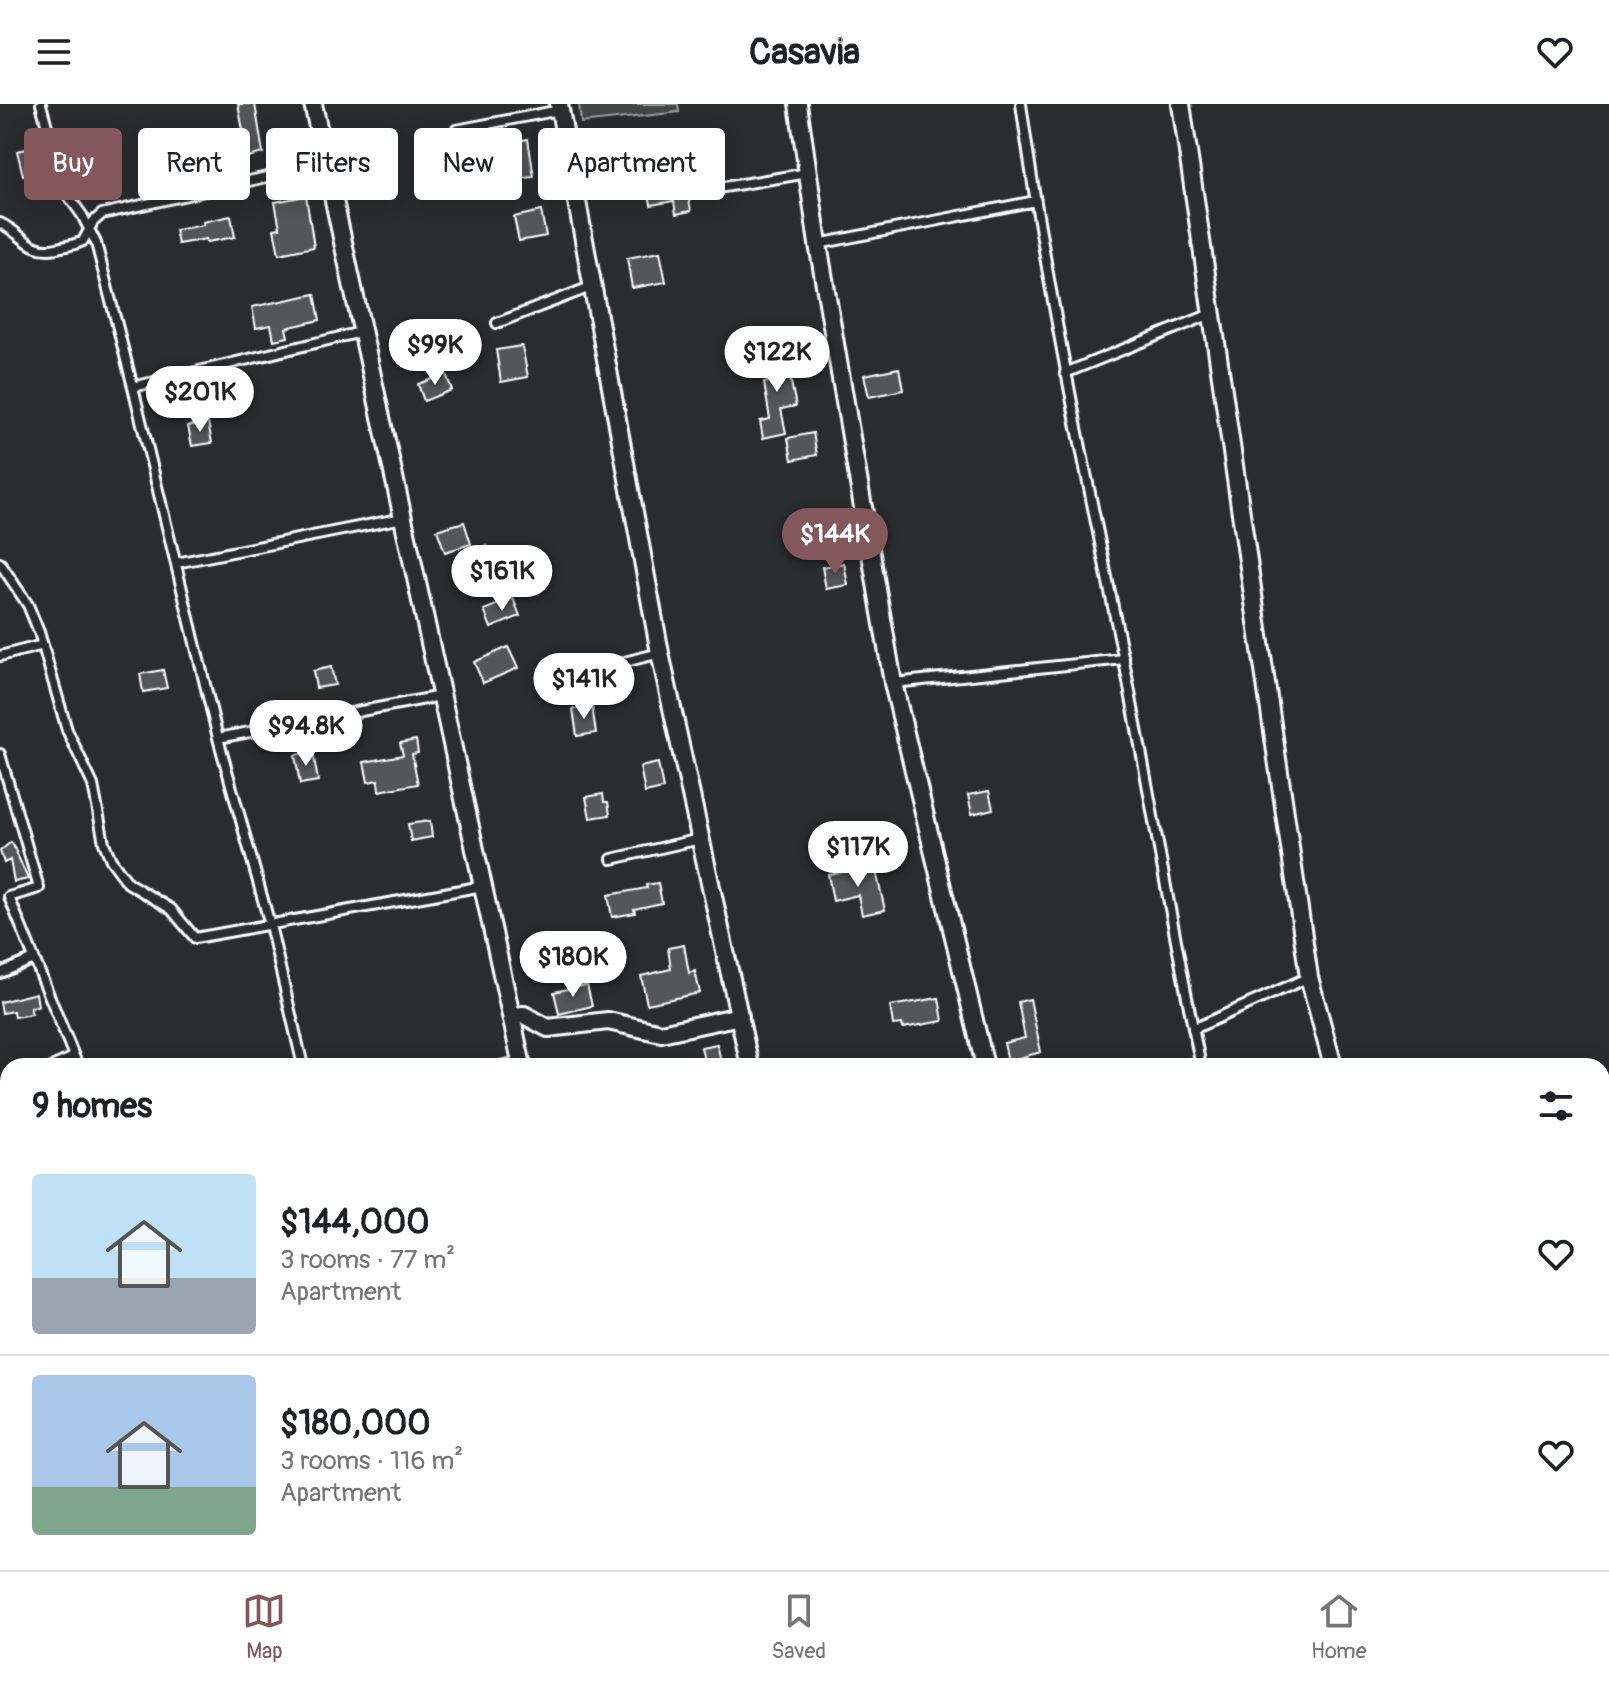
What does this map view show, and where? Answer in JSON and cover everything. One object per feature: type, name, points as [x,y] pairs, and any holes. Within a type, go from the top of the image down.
[{"type":"street","points":[[313,104],[318,128]]},
{"type":"street","points":[[798,104],[818,244],[893,683],[983,1058]]},
{"type":"street","points":[[1181,104],[1309,977],[1331,1058]]},
{"type":"street","points":[[559,107],[660,653],[748,1058]]},
{"type":"street","points":[[334,200],[521,1058]]},
{"type":"street","points":[[511,1016],[524,1015],[548,1028],[608,1021],[661,1033],[740,1016]]},
{"type":"lane","points":[[41,104],[64,190],[90,229],[133,387],[218,738],[270,925],[301,1058]]},
{"type":"lane","points":[[1021,104],[1065,373],[1124,659],[1199,1058]]},
{"type":"lane","points":[[465,128],[559,107]]},
{"type":"lane","points":[[725,187],[808,173]]},
{"type":"lane","points":[[0,223],[18,233],[33,247],[43,250],[78,244],[102,214],[266,177]]},
{"type":"lane","points":[[818,244],[1035,201]]},
{"type":"lane","points":[[497,323],[594,285]]},
{"type":"lane","points":[[1065,373],[1211,314]]},
{"type":"lane","points":[[133,387],[361,332]]},
{"type":"lane","points":[[176,563],[403,518]]},
{"type":"lane","points":[[0,563],[28,605],[43,645],[67,730],[93,785],[104,843],[119,872],[136,889],[171,909],[195,938],[483,886]]},
{"type":"lane","points":[[0,656],[43,645]]},
{"type":"lane","points":[[577,674],[660,653]]},
{"type":"lane","points":[[893,683],[1124,659]]},
{"type":"lane","points":[[218,738],[442,696]]},
{"type":"lane","points":[[0,754],[39,888],[9,897],[74,1058]]},
{"type":"lane","points":[[612,859],[701,838]]},
{"type":"lane","points":[[0,973],[34,959]]},
{"type":"lane","points":[[1193,1029],[1309,977]]},
{"type":"shaded area","points":[[579,104],[678,104],[679,112],[581,123]]},
{"type":"building","points":[[238,104],[255,104],[263,153],[250,156],[250,128],[243,128]]},
{"type":"building","points":[[528,139],[534,177],[522,178],[522,140]]},
{"type":"building","points":[[24,150],[24,175],[23,175],[17,151]]},
{"type":"building","points":[[307,200],[314,247],[279,254],[274,229],[280,228],[275,202]]},
{"type":"building","points":[[650,200],[689,200],[691,211],[676,214],[674,201],[651,205]]},
{"type":"building","points":[[541,211],[546,236],[519,241],[514,217]]},
{"type":"building","points":[[231,216],[235,237],[178,244],[175,230]]},
{"type":"building","points":[[660,252],[666,282],[632,288],[627,258]]},
{"type":"building","points":[[315,294],[320,320],[286,328],[288,337],[274,340],[271,325],[256,328],[252,307]]},
{"type":"building","points":[[424,322],[430,339],[408,346],[402,329]]},
{"type":"building","points":[[522,346],[528,377],[501,382],[496,350]]},
{"type":"building","points":[[785,353],[796,406],[781,409],[786,433],[763,438],[760,421],[770,419],[764,383],[768,382],[764,356]]},
{"type":"building","points":[[899,368],[903,390],[869,397],[864,375]]},
{"type":"building","points":[[446,374],[452,390],[424,401],[418,384]]},
{"type":"building","points":[[208,422],[212,443],[192,446],[188,426]]},
{"type":"building","points":[[813,433],[817,455],[792,460],[788,438]]},
{"type":"building","points":[[464,522],[471,544],[445,552],[437,530]]},
{"type":"building","points":[[486,546],[493,566],[478,572],[470,552]]},
{"type":"building","points":[[844,563],[848,585],[826,589],[822,567]]},
{"type":"building","points":[[513,598],[520,616],[491,628],[484,610]]},
{"type":"building","points":[[508,647],[518,668],[483,683],[474,662]]},
{"type":"building","points":[[331,667],[335,685],[316,688],[313,671]]},
{"type":"building","points":[[163,670],[167,688],[143,692],[140,674]]},
{"type":"building","points":[[592,706],[596,733],[577,736],[573,709]]},
{"type":"building","points":[[416,740],[418,753],[412,754],[418,784],[379,791],[378,780],[368,782],[364,762],[403,755],[400,743]]},
{"type":"building","points":[[313,752],[318,781],[300,784],[295,755]]},
{"type":"building","points":[[658,763],[663,789],[645,793],[640,767]]},
{"type":"building","points":[[989,791],[993,809],[972,814],[968,795]]},
{"type":"building","points":[[603,794],[610,815],[590,818],[586,797]]},
{"type":"building","points":[[430,821],[432,837],[411,841],[408,824]]},
{"type":"building","points":[[11,842],[28,879],[14,882],[10,860],[4,863],[0,851]]},
{"type":"building","points":[[875,867],[885,910],[862,915],[858,895],[833,901],[828,874]]},
{"type":"building","points":[[658,883],[662,903],[612,917],[608,895]]},
{"type":"building","points":[[684,945],[689,973],[695,971],[700,993],[647,1004],[641,976],[671,969],[668,948]]},
{"type":"building","points":[[587,985],[592,1006],[559,1014],[554,992]]},
{"type":"building","points":[[36,993],[38,1006],[30,1007],[32,1014],[14,1017],[13,1011],[2,1013],[0,1002]]},
{"type":"building","points":[[939,998],[943,1021],[903,1028],[902,1024],[893,1025],[890,1006]]},
{"type":"building","points":[[1030,999],[1041,1052],[1007,1058],[1004,1043],[1025,1038],[1018,1002]]},
{"type":"building","points":[[717,1044],[720,1058],[703,1058],[701,1047]]}]
